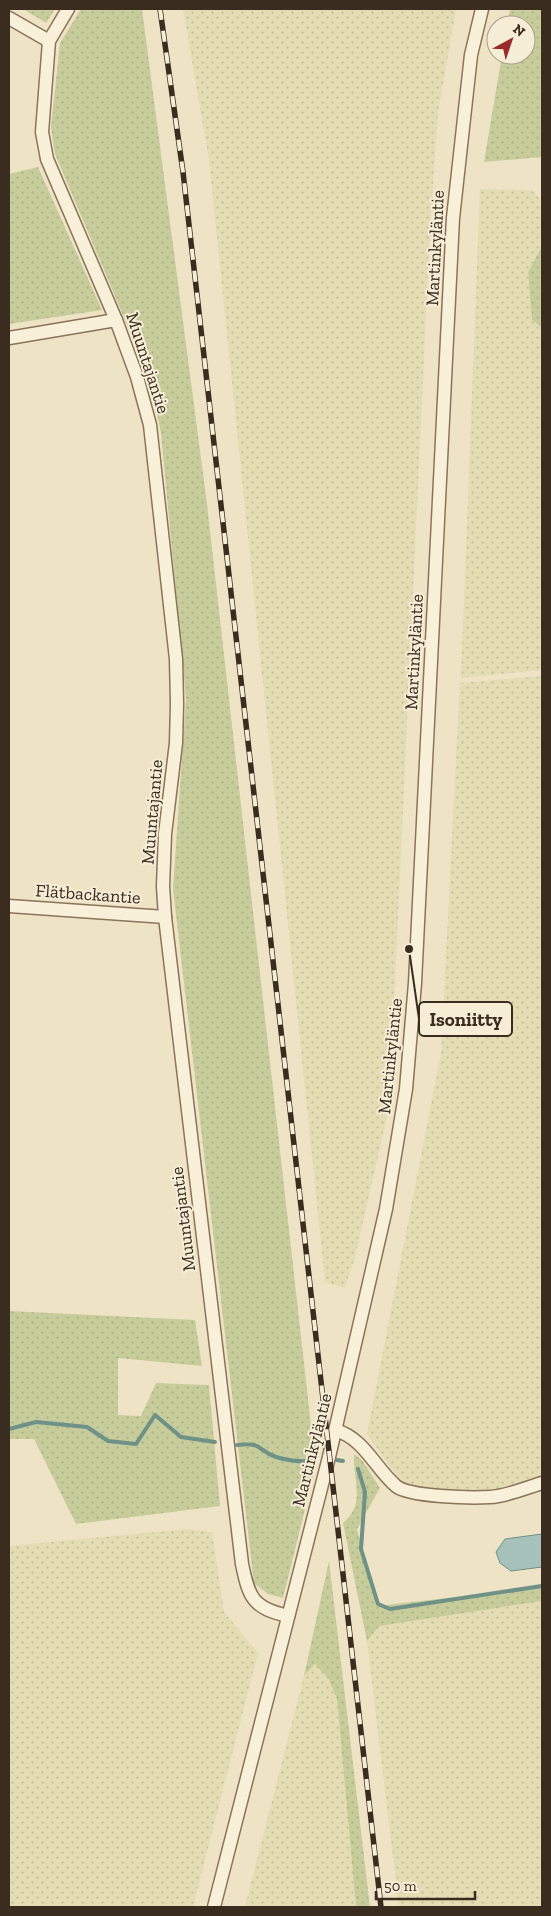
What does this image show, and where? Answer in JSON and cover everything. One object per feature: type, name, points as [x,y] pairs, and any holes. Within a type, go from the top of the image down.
[{"type":"street","name":"Muuntajantie","points":[[68,9],[49,41],[42,132],[47,159],[116,320],[137,376],[150,424],[176,658],[176,743],[165,834],[163,886],[165,917],[242,1564],[252,1598],[270,1612],[288,1616]]},
{"type":"street","name":"Martinkyläntie","points":[[214,1907],[335,1430],[386,1209],[406,1089],[415,983],[453,218],[471,55],[482,9]]},
{"type":"street","points":[[9,18],[49,41]]},
{"type":"street","points":[[9,338],[116,320]]},
{"type":"street","name":"Flätbackantie","points":[[9,906],[165,917]]},
{"type":"street","points":[[335,1430],[346,1433],[369,1454],[397,1487],[410,1494],[491,1497],[542,1483]]},
{"type":"shaded area","points":[[183,9],[456,9],[438,113],[430,227],[395,982],[386,1121],[355,1257],[345,1288],[325,1282],[209,160]]},
{"type":"shaded area","points":[[480,189],[532,190],[542,201],[542,246],[528,272],[532,320],[542,328],[542,670],[461,678]]},
{"type":"shaded area","points":[[542,676],[542,1477],[490,1491],[413,1489],[400,1481],[367,1434],[441,1053],[460,683]]},
{"type":"shaded area","points":[[187,1529],[212,1532],[224,1612],[258,1653],[193,1907],[9,1907],[9,1546]]},
{"type":"shaded area","points":[[542,1601],[542,1907],[399,1907],[367,1641],[378,1626]]},
{"type":"shaded area","points":[[315,1664],[328,1678],[337,1699],[356,1907],[245,1907],[304,1676]]},
{"type":"green space","points":[[23,9],[55,9],[46,23]]},
{"type":"green space","points":[[81,9],[142,9],[207,504],[311,1425],[319,1453],[283,1598],[268,1594],[254,1583],[173,889],[186,699],[161,433],[150,379],[55,154],[51,127],[60,43]]},
{"type":"green space","points":[[510,9],[542,9],[542,157],[484,162],[500,65],[536,65],[536,15],[509,15]]},
{"type":"green space","points":[[38,167],[102,310],[9,324],[9,174]]},
{"type":"green space","points":[[542,246],[542,328],[532,320],[528,272]]},
{"type":"green space","points":[[9,1311],[195,1320],[202,1366],[118,1358],[118,1415],[141,1416],[156,1383],[209,1385],[220,1506],[76,1524],[34,1439],[9,1439]]},
{"type":"green space","points":[[354,1454],[362,1460],[380,1488],[357,1529],[377,1606],[542,1587],[542,1601],[379,1626],[367,1641],[343,1523],[355,1507],[357,1491]]},
{"type":"green space","points":[[329,1561],[370,1907],[356,1907],[337,1699],[328,1678],[315,1664],[304,1676]]},
{"type":"water","points":[[542,1534],[542,1567],[511,1571],[500,1563],[496,1552],[505,1539]]},
{"type":"waterway","points":[[9,1429],[36,1422],[87,1427],[108,1441],[136,1444],[155,1415],[181,1437],[215,1442]]},
{"type":"waterway","points":[[237,1445],[256,1446],[276,1457],[300,1461],[315,1461]]},
{"type":"waterway","points":[[337,1460],[343,1461]]},
{"type":"waterway","points":[[358,1469],[365,1492],[361,1549],[378,1604],[390,1609],[542,1586]]},
{"type":"railway","points":[[160,9],[183,172],[381,1907]]},
{"type":"place","name":"Isoniitty","points":[[409,949]]}]
